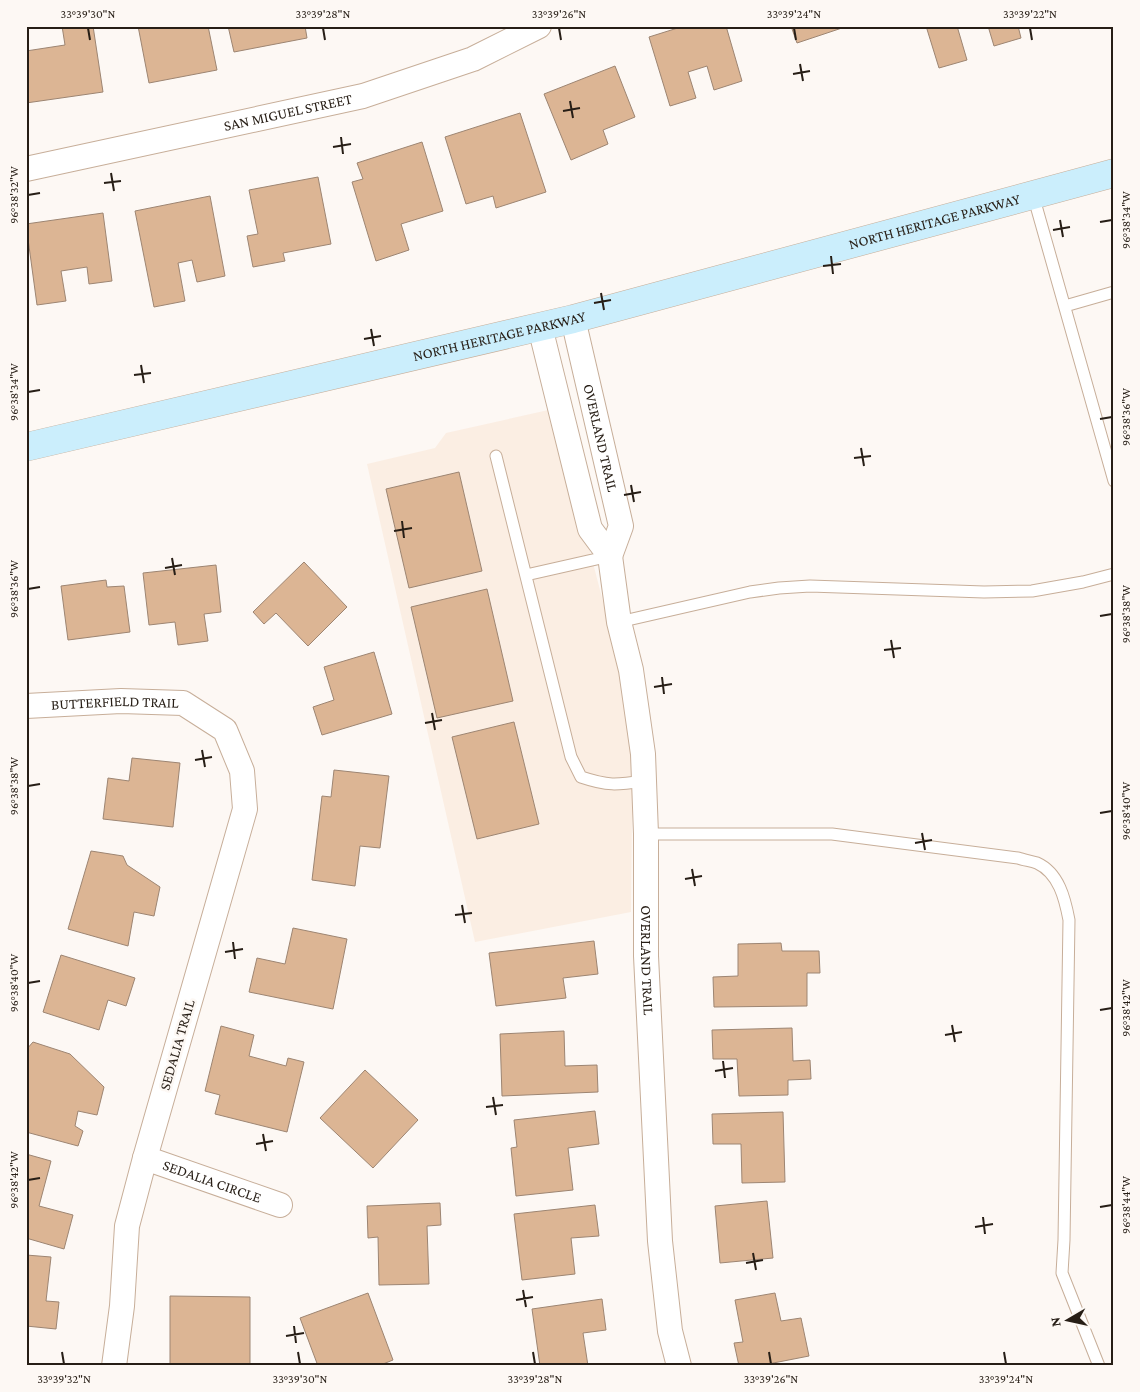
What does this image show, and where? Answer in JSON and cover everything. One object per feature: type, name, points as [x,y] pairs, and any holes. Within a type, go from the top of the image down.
[{"type":"main road","name":"NORTH HERITAGE PARKWAY","points":[[26,447],[540,328],[1114,173]]},
{"type":"street","name":"SAN MIGUEL STREET","points":[[26,169],[363,96],[473,58],[539,26]]},
{"type":"street","name":"OVERLAND TRAIL","points":[[573,319],[621,526],[610,556],[619,622],[631,670],[643,754],[646,834],[646,956],[660,1241],[670,1330],[679,1366]]},
{"type":"street","name":"OVERLAND TRAIL","points":[[540,328],[590,529],[610,556]]},
{"type":"street","name":"BUTTERFIELD TRAIL","points":[[26,706],[121,702],[184,703],[225,730]]},
{"type":"street","name":"SEDALIA TRAIL","points":[[114,1366],[122,1306],[127,1226],[245,809],[242,771],[225,730]]},
{"type":"street","name":"SEDALIA CIRCLE","points":[[145,1158],[280,1205]]},
{"type":"lane","points":[[1033,195],[1114,481]]},
{"type":"lane","points":[[1065,306],[1114,292]]},
{"type":"lane","points":[[496,456],[570,756],[581,777],[614,785],[644,781]]},
{"type":"lane","points":[[526,575],[610,556]]},
{"type":"lane","points":[[619,622],[750,592],[779,588],[810,586],[984,592],[1032,591],[1083,582],[1114,574]]},
{"type":"lane","points":[[646,834],[832,834],[1018,858],[1038,864],[1051,874],[1064,894],[1069,920],[1062,1273],[1099,1366]]},
{"type":"shaded area","points":[[553,409],[633,717],[631,912],[475,942],[367,464],[435,448],[446,433]]},
{"type":"building","points":[[62,26],[93,26],[103,92],[26,103],[26,51],[65,45]]},
{"type":"building","points":[[138,26],[208,26],[217,70],[149,83]]},
{"type":"building","points":[[228,26],[305,26],[307,38],[234,52]]},
{"type":"building","points":[[684,26],[726,26],[742,81],[714,90],[707,66],[688,72],[696,98],[670,106],[649,37]]},
{"type":"building","points":[[791,26],[848,26],[797,43]]},
{"type":"building","points":[[926,26],[957,26],[967,60],[939,68]]},
{"type":"building","points":[[988,26],[1018,26],[1021,38],[994,46]]},
{"type":"building","points":[[615,66],[635,117],[603,130],[608,144],[571,160],[544,94]]},
{"type":"building","points":[[520,113],[546,192],[496,208],[493,196],[466,204],[445,137]]},
{"type":"building","points":[[422,142],[443,211],[401,224],[409,250],[376,261],[352,182],[363,179],[357,163]]},
{"type":"building","points":[[318,177],[331,244],[283,253],[285,261],[253,267],[247,236],[258,234],[249,190]]},
{"type":"building","points":[[210,196],[225,276],[197,282],[192,260],[178,263],[185,301],[154,307],[135,211]]},
{"type":"building","points":[[103,213],[112,281],[89,284],[87,267],[61,271],[66,301],[37,305],[26,224]]},
{"type":"building","points":[[459,472],[482,571],[409,588],[386,489]]},
{"type":"building","points":[[304,562],[347,607],[308,646],[276,613],[264,624],[253,612]]},
{"type":"building","points":[[216,565],[221,612],[204,614],[208,641],[178,645],[175,622],[149,625],[143,573]]},
{"type":"building","points":[[106,580],[107,587],[124,586],[130,632],[68,640],[61,586]]},
{"type":"building","points":[[487,589],[513,701],[437,718],[411,607]]},
{"type":"building","points":[[374,652],[392,714],[322,735],[313,707],[334,700],[324,667]]},
{"type":"building","points":[[514,722],[539,824],[477,839],[452,737]]},
{"type":"building","points":[[132,758],[180,763],[173,827],[103,819],[108,778],[129,781]]},
{"type":"building","points":[[334,770],[389,776],[380,848],[360,846],[355,886],[312,880],[322,796],[331,797]]},
{"type":"building","points":[[91,851],[123,856],[127,865],[160,887],[154,916],[134,912],[128,946],[68,929]]},
{"type":"building","points":[[293,928],[347,939],[333,1009],[249,992],[257,958],[285,964]]},
{"type":"building","points":[[594,941],[598,974],[563,978],[566,998],[496,1006],[489,953]]},
{"type":"building","points":[[781,943],[782,951],[819,951],[820,973],[807,973],[807,1006],[714,1007],[713,977],[738,976],[738,944]]},
{"type":"building","points":[[61,955],[135,978],[126,1006],[108,1000],[99,1030],[43,1012]]},
{"type":"building","points":[[221,1026],[254,1035],[249,1056],[286,1066],[288,1058],[304,1062],[287,1132],[215,1114],[220,1095],[205,1091]]},
{"type":"building","points":[[792,1028],[793,1061],[810,1060],[811,1079],[788,1080],[788,1095],[739,1096],[737,1059],[713,1059],[712,1030]]},
{"type":"building","points":[[564,1031],[565,1066],[597,1065],[598,1092],[502,1096],[500,1034]]},
{"type":"building","points":[[33,1042],[70,1054],[104,1087],[97,1115],[78,1111],[75,1126],[83,1131],[78,1146],[26,1132],[26,1050]]},
{"type":"building","points":[[365,1070],[418,1120],[373,1168],[320,1118]]},
{"type":"building","points":[[595,1111],[599,1144],[568,1148],[573,1190],[516,1196],[511,1148],[517,1147],[514,1120]]},
{"type":"building","points":[[783,1112],[785,1182],[742,1183],[741,1144],[713,1144],[712,1114]]},
{"type":"building","points":[[26,1154],[51,1161],[39,1206],[73,1215],[64,1249],[26,1238]]},
{"type":"building","points":[[767,1201],[773,1258],[720,1263],[715,1206]]},
{"type":"building","points":[[440,1203],[441,1225],[427,1226],[429,1284],[379,1285],[378,1237],[368,1238],[367,1206]]},
{"type":"building","points":[[595,1205],[599,1236],[571,1238],[575,1274],[522,1280],[514,1214]]},
{"type":"building","points":[[26,1255],[51,1257],[46,1301],[59,1302],[56,1329],[26,1326]]},
{"type":"building","points":[[368,1293],[393,1360],[378,1366],[318,1366],[300,1318]]},
{"type":"building","points":[[775,1293],[781,1321],[801,1318],[809,1356],[758,1366],[739,1366],[734,1343],[743,1342],[735,1300]]},
{"type":"building","points":[[170,1296],[250,1297],[250,1366],[170,1366]]},
{"type":"building","points":[[602,1299],[606,1330],[583,1333],[588,1366],[540,1366],[532,1309]]}]
